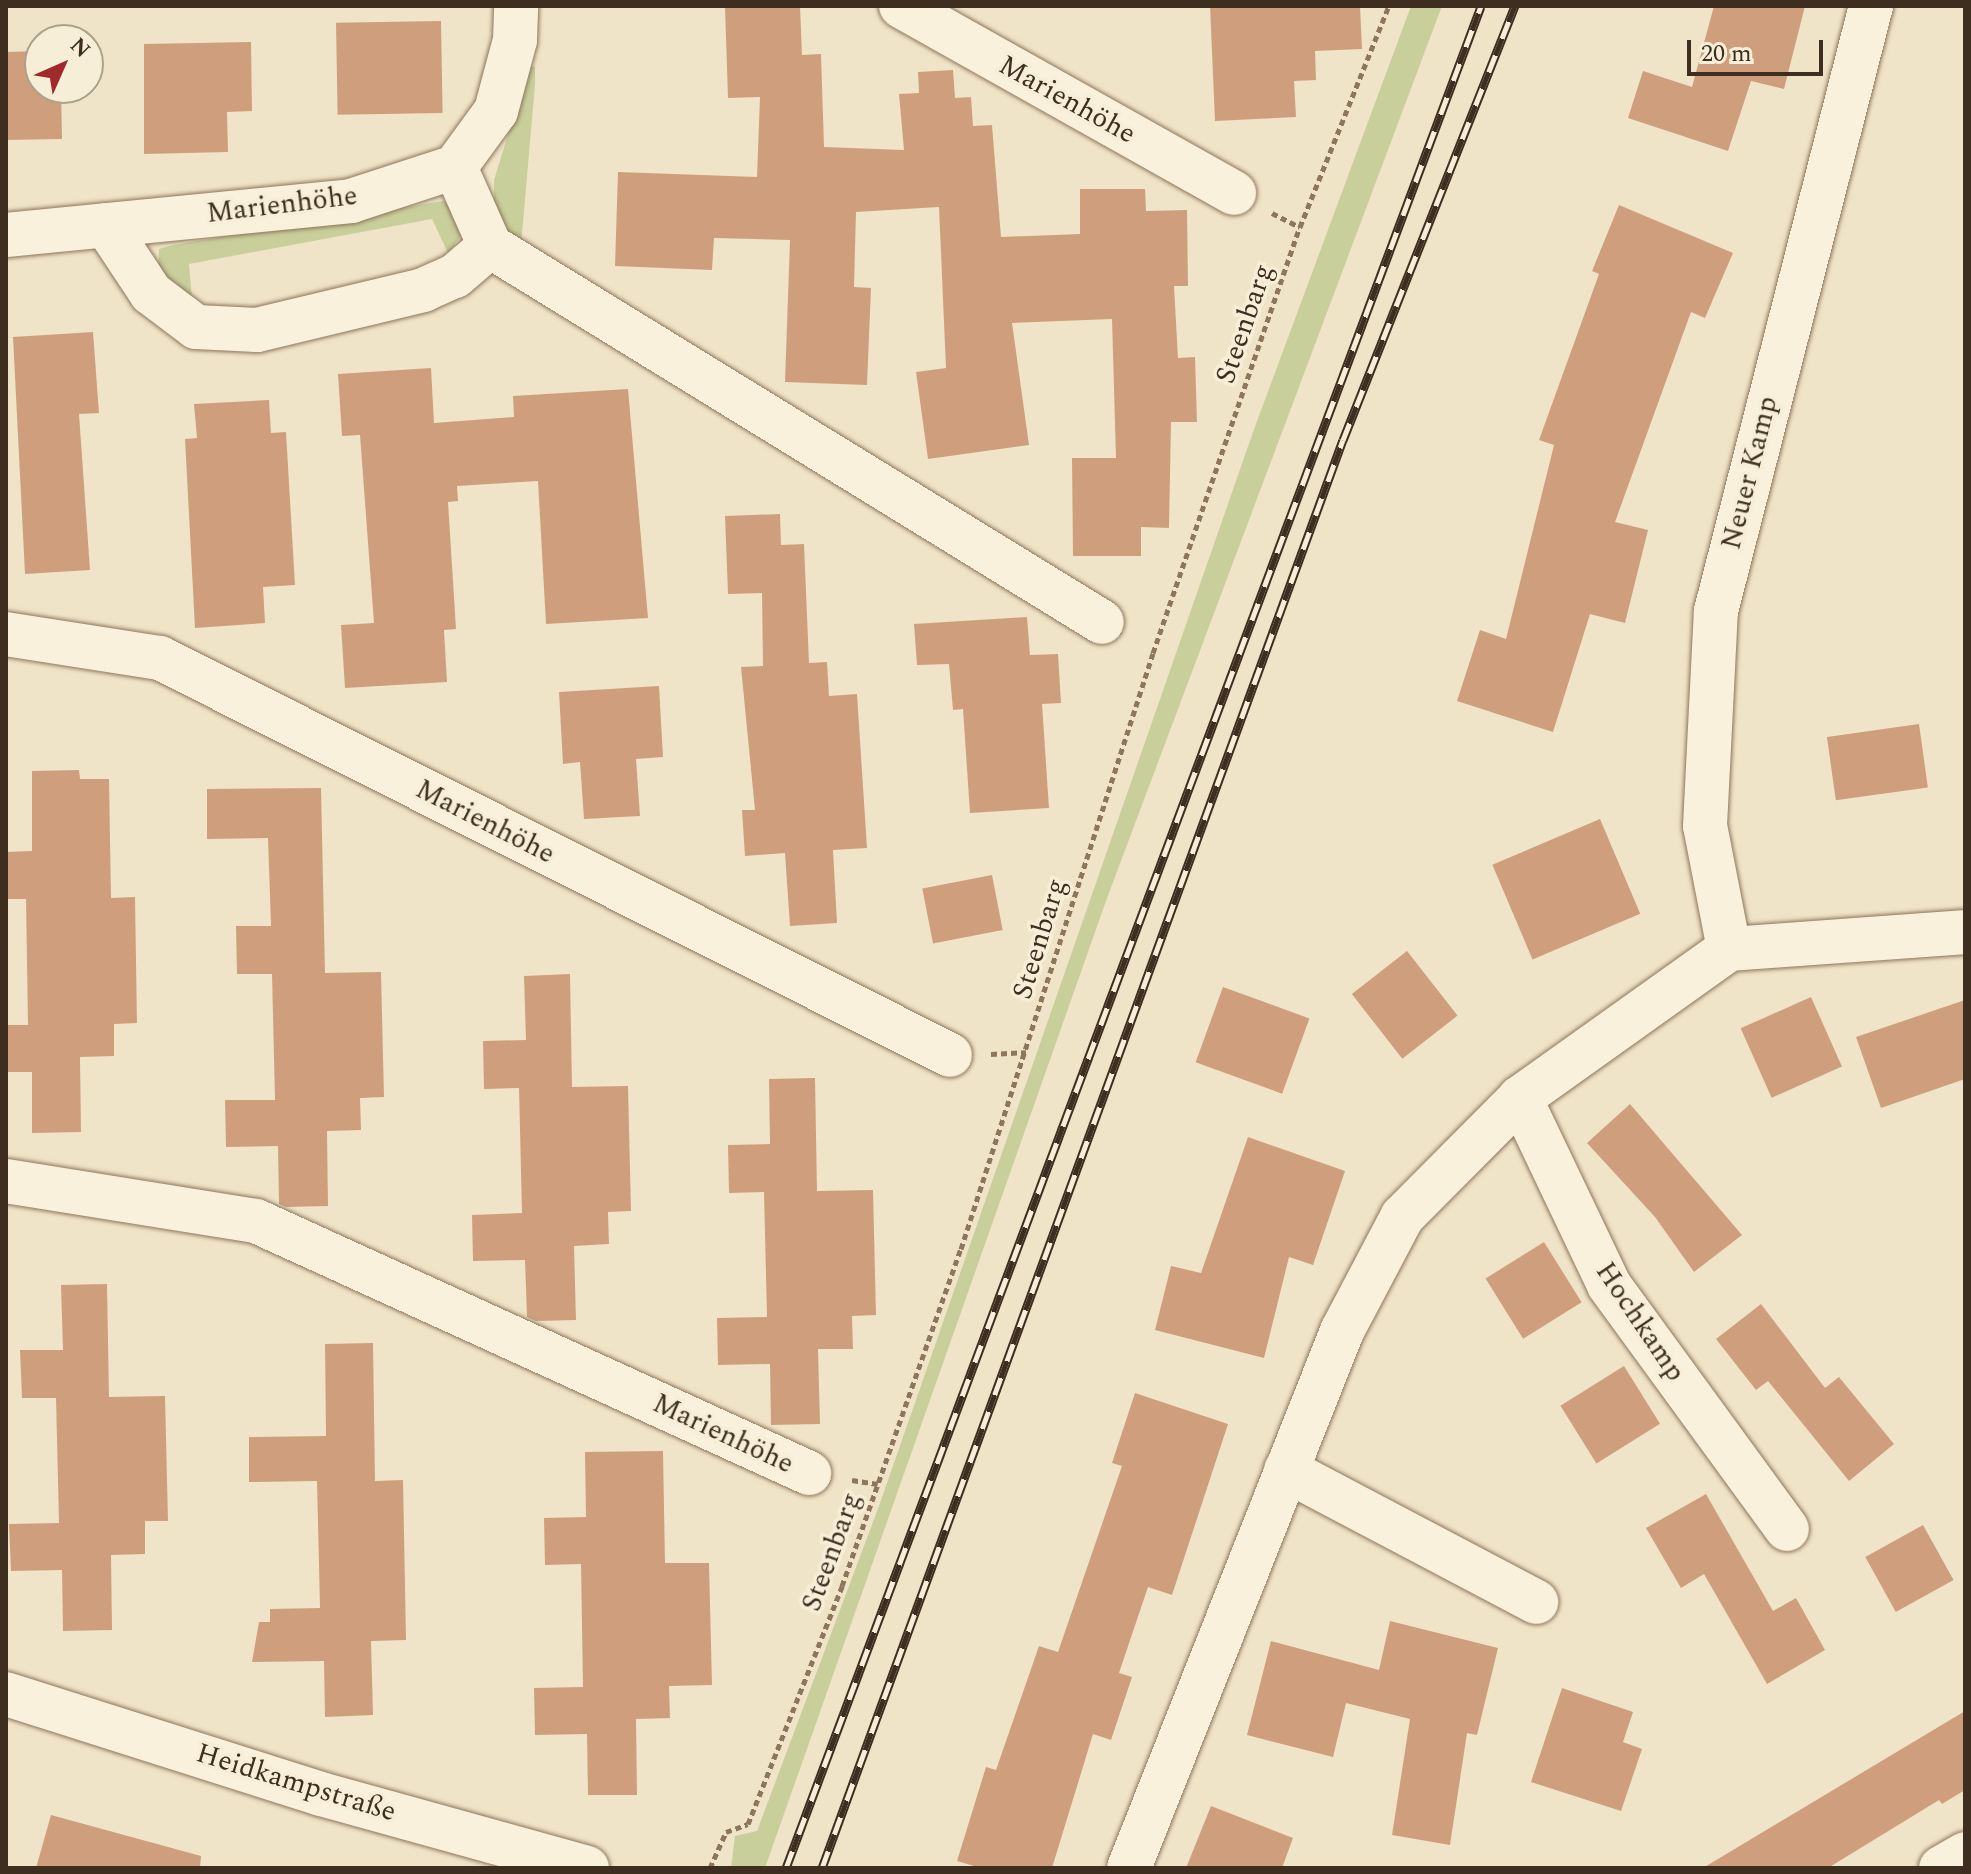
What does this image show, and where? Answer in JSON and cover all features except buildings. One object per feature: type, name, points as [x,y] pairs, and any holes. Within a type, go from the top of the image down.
[{"type":"street","points":[[516,6],[515,40],[496,111],[455,167],[490,246],[1102,622]]},
{"type":"street","name":"Marienhöhe","points":[[901,6],[1234,193]]},
{"type":"street","name":"Neuer Kamp","points":[[1729,949],[1705,826],[1716,611],[1871,6]]},
{"type":"street","name":"Marienhöhe","points":[[6,235],[351,201],[455,167]]},
{"type":"street","points":[[106,225],[151,293],[196,327],[257,330],[423,290],[455,276],[490,246]]},
{"type":"street","name":"Marienhöhe","points":[[6,634],[160,658],[950,1055]]},
{"type":"street","points":[[1129,1868],[1342,1331],[1402,1217],[1520,1098],[1729,949],[1965,932]]},
{"type":"street","name":"Hochkamp","points":[[1520,1098],[1609,1285],[1787,1529]]},
{"type":"street","name":"Marienhöhe","points":[[6,1181],[256,1221],[809,1473]]},
{"type":"street","points":[[1286,1470],[1536,1602]]},
{"type":"street","name":"Heidkampstraße","points":[[6,1694],[321,1794],[587,1868]]},
{"type":"street","points":[[1941,1868],[1965,1854]]},
{"type":"path","name":"Steenbarg","points":[[710,1868],[726,1832],[748,1824],[754,1812],[842,1586],[961,1249],[1143,681],[1295,242],[1389,6]]},
{"type":"green space","points":[[1411,6],[1442,6],[1106,901],[765,1868],[731,1868],[735,1836],[757,1831],[879,1506],[1253,432]]},
{"type":"green space","points":[[529,66],[535,67],[535,85],[521,245],[512,241],[494,211],[494,180]]},
{"type":"green space","points":[[443,201],[456,206],[463,233],[448,253],[432,219],[189,264],[192,299],[158,272],[159,249],[173,245]]},
{"type":"railway","points":[[786,1868],[1481,6]]},
{"type":"railway","points":[[822,1868],[1343,440],[1515,6]]}]
